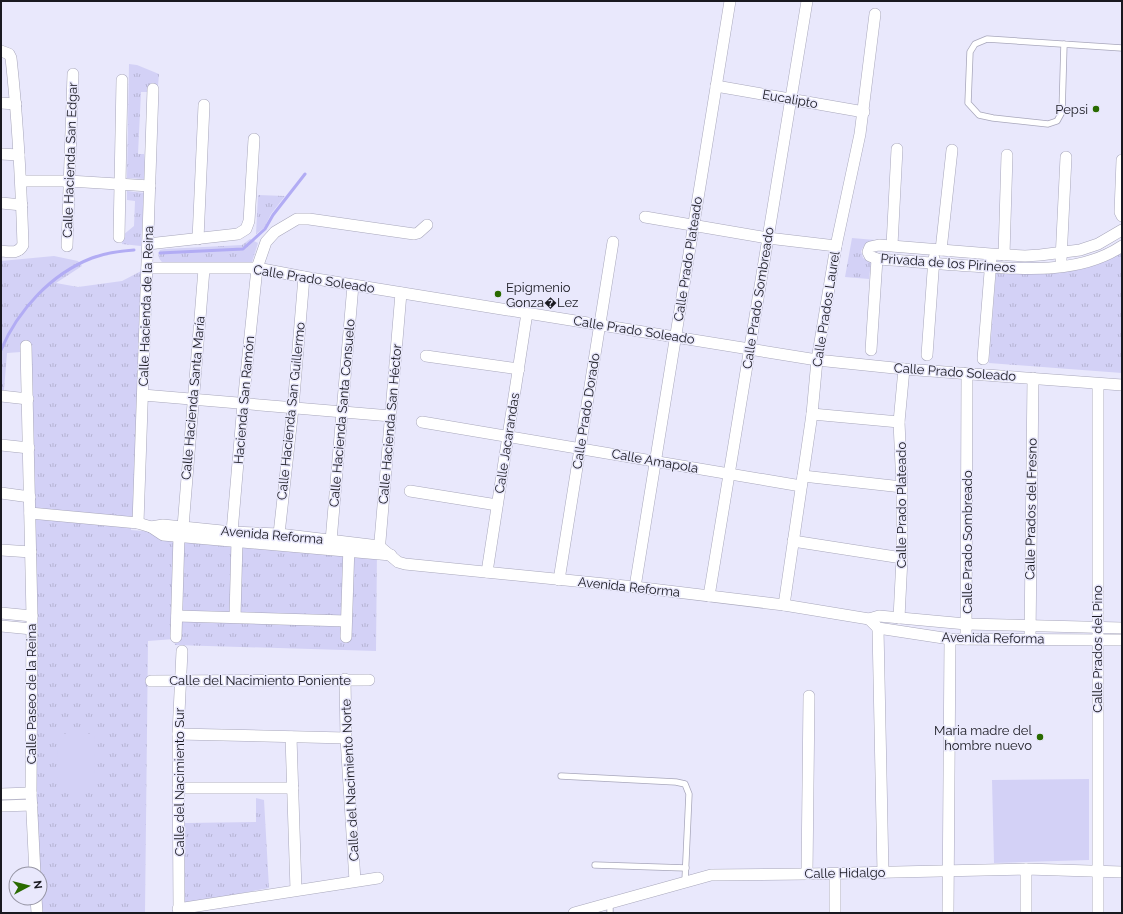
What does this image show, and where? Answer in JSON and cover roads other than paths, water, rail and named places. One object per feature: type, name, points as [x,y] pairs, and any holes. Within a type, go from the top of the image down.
[{"type":"street","name":"Calle Prado Plateado","points":[[635,587],[730,1]]},
{"type":"street","name":"Calle Prado Sombreado","points":[[709,596],[807,1]]},
{"type":"street","name":"Calle Prados Laurel","points":[[784,605],[812,414],[818,360],[836,246],[864,112],[875,14]]},
{"type":"street","points":[[1,51],[9,54],[11,58],[22,181],[23,245],[20,250],[15,252],[1,251]]},
{"type":"street","name":"Calle Hacienda San Edgar","points":[[67,246],[73,74]]},
{"type":"street","points":[[119,237],[122,80]]},
{"type":"street","name":"Eucalipto","points":[[716,86],[864,112]]},
{"type":"street","name":"Calle Hacienda de la Reina","points":[[138,523],[153,89]]},
{"type":"street","points":[[1,103],[16,104]]},
{"type":"street","points":[[198,239],[204,105]]},
{"type":"street","points":[[148,244],[238,234],[246,229],[249,221],[254,139]]},
{"type":"street","points":[[892,245],[897,149]]},
{"type":"street","points":[[927,355],[934,263],[938,249],[952,150]]},
{"type":"street","points":[[1,154],[20,155]]},
{"type":"street","points":[[1004,254],[1008,155]]},
{"type":"street","points":[[1061,266],[1066,157]]},
{"type":"street","points":[[1122,160],[1120,212],[1122,216]]},
{"type":"street","points":[[22,181],[69,181],[150,186]]},
{"type":"street","points":[[1,203],[22,205]]},
{"type":"street","points":[[645,217],[768,238],[836,246]]},
{"type":"street","name":"Hacienda San Ramón","points":[[235,617],[235,536],[243,404],[257,268],[266,242],[274,232],[297,219],[309,219],[414,234],[418,234],[427,226]]},
{"type":"street","name":"Privada de los Pirineos","points":[[1122,230],[1098,244],[1080,250],[1061,253],[1025,256],[892,245],[870,247],[868,252],[870,256],[877,259],[1040,269],[1084,263],[1122,246]]},
{"type":"street","name":"Calle Prado Dorado","points":[[559,580],[613,242]]},
{"type":"street","points":[[983,359],[991,254]]},
{"type":"street","points":[[871,350],[877,259]]},
{"type":"street","name":"Calle Prado Soleado","points":[[147,268],[257,268],[401,293],[818,360],[1122,385]]},
{"type":"street","name":"Calle Hacienda Santa María","points":[[176,637],[181,532],[204,268]]},
{"type":"street","name":"Calle Hacienda San Guillermo","points":[[278,539],[293,408],[304,277]]},
{"type":"street","name":"Calle Hacienda Santa Consuelo","points":[[331,541],[353,285]]},
{"type":"street","name":"Calle Hacienda San Héctor","points":[[383,552],[391,416],[401,293]]},
{"type":"street","name":"Calle Jacarandas","points":[[486,572],[528,313]]},
{"type":"street","name":"Calle Paseo de la Reina","points":[[26,346],[32,616],[31,793],[35,866]]},
{"type":"street","points":[[426,356],[519,369]]},
{"type":"street","name":"Calle Prado Plateado","points":[[899,618],[902,558],[902,487],[899,422],[904,368]]},
{"type":"street","name":"Calle Prado Sombreado","points":[[966,639],[967,373]]},
{"type":"street","name":"Calle Prados del Fresno","points":[[1030,639],[1033,378]]},
{"type":"street","name":"Calle Prados del Pino","points":[[1098,384],[1098,913]]},
{"type":"street","points":[[1,396],[28,399]]},
{"type":"street","points":[[143,396],[391,416]]},
{"type":"street","points":[[812,414],[899,422]]},
{"type":"street","name":"Calle Amapola","points":[[422,422],[729,474],[802,481],[902,487]]},
{"type":"street","points":[[1,445],[29,448]]},
{"type":"street","points":[[410,491],[497,505]]},
{"type":"street","points":[[1,493],[30,497]]},
{"type":"street","name":"Avenida Reforma","points":[[30,513],[138,523],[151,527],[163,525],[181,532],[331,541],[348,547]]},
{"type":"street","name":"Avenida Reforma","points":[[278,539],[383,552],[398,562],[405,564],[635,587],[784,605],[869,619],[879,616],[966,624],[1122,628]]},
{"type":"street","points":[[793,541],[902,558]]},
{"type":"street","points":[[346,637],[348,547]]},
{"type":"street","points":[[1,550],[31,552]]},
{"type":"street","points":[[1,613],[32,616]]},
{"type":"street","points":[[177,616],[346,621]]},
{"type":"street","points":[[869,619],[878,628],[883,873]]},
{"type":"street","points":[[1,626],[32,629]]},
{"type":"street","name":"Avenida Reforma","points":[[878,628],[950,639],[1122,640]]},
{"type":"street","points":[[948,913],[950,639]]},
{"type":"street","name":"Calle del Nacimiento Sur","points":[[178,911],[178,734],[182,651]]},
{"type":"street","name":"Calle del Nacimiento Norte","points":[[345,679],[346,738],[355,881]]},
{"type":"street","name":"Calle del Nacimiento Poniente","points":[[151,681],[370,680]]},
{"type":"street","points":[[807,874],[809,696]]},
{"type":"street","points":[[178,734],[346,738]]},
{"type":"street","points":[[292,736],[296,890]]},
{"type":"street","points":[[178,788],[293,788]]},
{"type":"street","points":[[1,794],[31,793]]},
{"type":"street","points":[[1,806],[32,805]]},
{"type":"street","points":[[1026,869],[1026,913]]},
{"type":"street","name":"Calle Hidalgo","points":[[574,913],[610,908],[686,881],[711,875],[835,874],[1026,869],[1122,872]]},
{"type":"street","points":[[835,874],[835,913]]},
{"type":"street","points":[[178,911],[192,910],[296,890],[378,878]]},
{"type":"lane","points":[[1064,44],[1062,112],[1057,120],[1048,124],[979,115],[968,103],[970,52],[976,44],[987,39],[1064,44],[1122,48]]},
{"type":"lane","points":[[561,776],[676,782],[685,784],[689,794],[686,881]]},
{"type":"lane","points":[[595,865],[686,868]]},
{"type":"waterway","points":[[160,253],[243,249],[265,229],[273,215],[305,174]]},
{"type":"waterway","points":[[1,350],[8,335],[26,308],[38,295],[63,274],[77,265],[97,256],[113,252],[134,250]]},
{"type":"place","name":"Pepsi","points":[[1096,109]]},
{"type":"place","name":"Epigmenio Gonza�Lez","points":[[498,294]]},
{"type":"place","name":"Maria madre del hombre nuevo","points":[[1040,737]]}]
